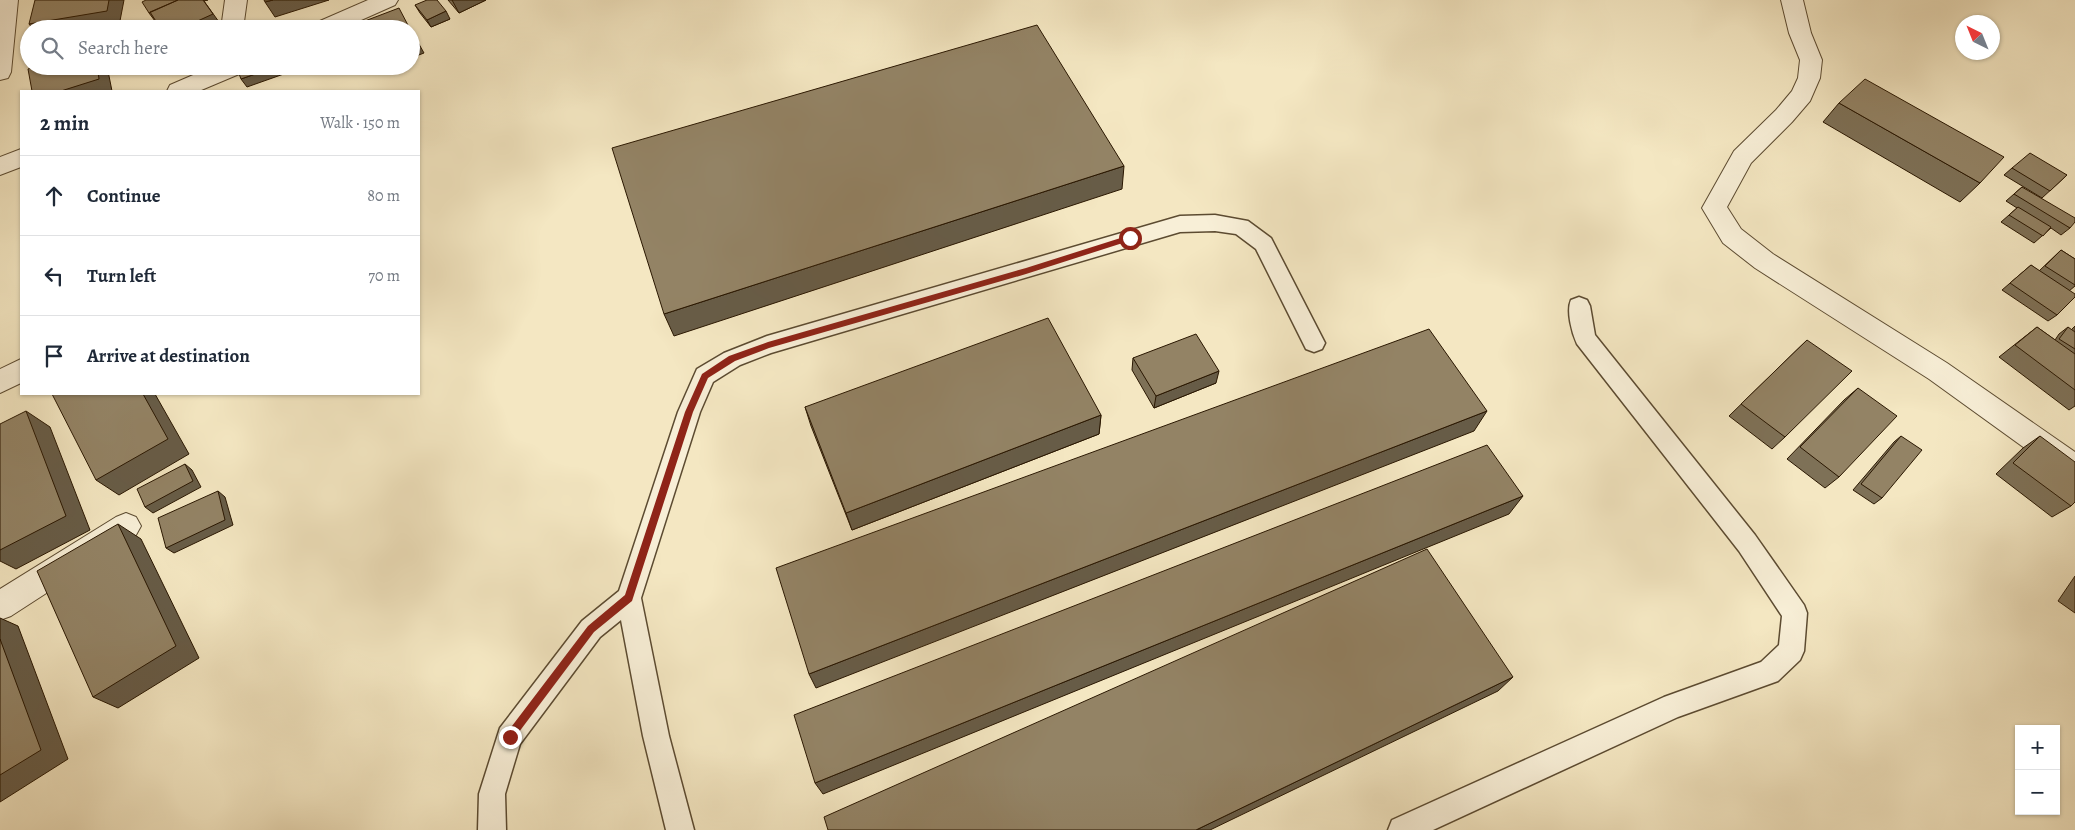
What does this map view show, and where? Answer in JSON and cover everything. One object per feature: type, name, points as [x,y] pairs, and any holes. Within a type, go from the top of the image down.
[{"type":"street","points":[[233,20],[236,0]]},
{"type":"street","points":[[341,20],[387,0]]},
{"type":"street","points":[[1792,0],[1800,33],[1811,60],[1809,78],[1802,96],[1742,157],[1714,208],[1732,236],[1764,261],[1938,371],[2075,468]]},
{"type":"street","points":[[0,72],[5,4]]},
{"type":"street","points":[[180,90],[206,75]]},
{"type":"street","points":[[0,166],[20,158]]},
{"type":"street","points":[[0,382],[20,371]]},
{"type":"street","points":[[0,606],[126,526]]},
{"type":"lane","points":[[680,830],[656,736],[628,598],[689,412],[705,376],[732,359],[768,345],[1026,271],[1180,224],[1215,223],[1241,226],[1264,244],[1314,343]]},
{"type":"lane","points":[[1402,830],[1673,706],[1769,672],[1791,651],[1795,613],[1747,543],[1585,338],[1580,306]]},
{"type":"lane","points":[[492,830],[492,794],[510,737],[591,629],[628,598]]},
{"type":"building","points":[[35,0],[109,0],[107,11],[53,20],[30,20]]},
{"type":"building","points":[[146,0],[178,0],[149,13],[142,2]]},
{"type":"building","points":[[178,0],[203,0],[213,14],[200,20],[155,20],[150,12]]},
{"type":"building","points":[[427,0],[437,0],[446,11],[427,20],[415,5]]},
{"type":"building","points":[[399,8],[405,20],[367,20]]},
{"type":"building","points":[[1037,25],[1124,166],[664,314],[612,148]]},
{"type":"building","points":[[29,75],[98,75],[99,79],[64,90],[32,90]]},
{"type":"building","points":[[239,75],[252,75],[241,79]]},
{"type":"building","points":[[1865,79],[2004,157],[1980,183],[1839,103]]},
{"type":"building","points":[[2030,153],[2067,175],[2050,191],[2012,168]]},
{"type":"building","points":[[2022,187],[2075,218],[2075,222],[2070,228],[2014,194]]},
{"type":"building","points":[[2018,207],[2051,227],[2043,236],[2009,215]]},
{"type":"building","points":[[2061,250],[2075,259],[2075,285],[2045,266]]},
{"type":"building","points":[[2031,265],[2075,294],[2075,297],[2057,315],[2010,283]]},
{"type":"building","points":[[1048,318],[1101,415],[846,513],[805,407]]},
{"type":"building","points":[[2037,327],[2075,354],[2075,390],[2015,345]]},
{"type":"building","points":[[2068,327],[2075,332],[2075,349],[2059,339]]},
{"type":"building","points":[[1429,329],[1487,411],[809,674],[776,568]]},
{"type":"building","points":[[1196,334],[1219,371],[1156,396],[1133,358]]},
{"type":"building","points":[[1807,340],[1852,371],[1785,437],[1741,404]]},
{"type":"building","points":[[1858,388],[1897,416],[1839,477],[1800,447]]},
{"type":"building","points":[[53,395],[144,395],[168,439],[96,480]]},
{"type":"building","points":[[26,411],[66,516],[0,550],[0,424]]},
{"type":"building","points":[[1901,436],[1922,450],[1882,498],[1861,484]]},
{"type":"building","points":[[2040,436],[2075,462],[2075,502],[2071,506],[2013,463]]},
{"type":"building","points":[[1487,445],[1523,496],[815,783],[794,715]]},
{"type":"building","points":[[185,464],[193,481],[145,507],[137,489]]},
{"type":"building","points":[[218,491],[225,520],[166,548],[158,518]]},
{"type":"building","points":[[118,524],[176,646],[93,697],[37,571]]},
{"type":"building","points":[[1427,549],[1513,677],[1196,830],[828,830],[824,817]]},
{"type":"building","points":[[0,639],[41,750],[0,775]]},
{"type":"route","points":[[510,737],[591,629],[628,598],[689,412],[705,376],[732,359],[768,345],[1026,271],[1130,238]]}]
